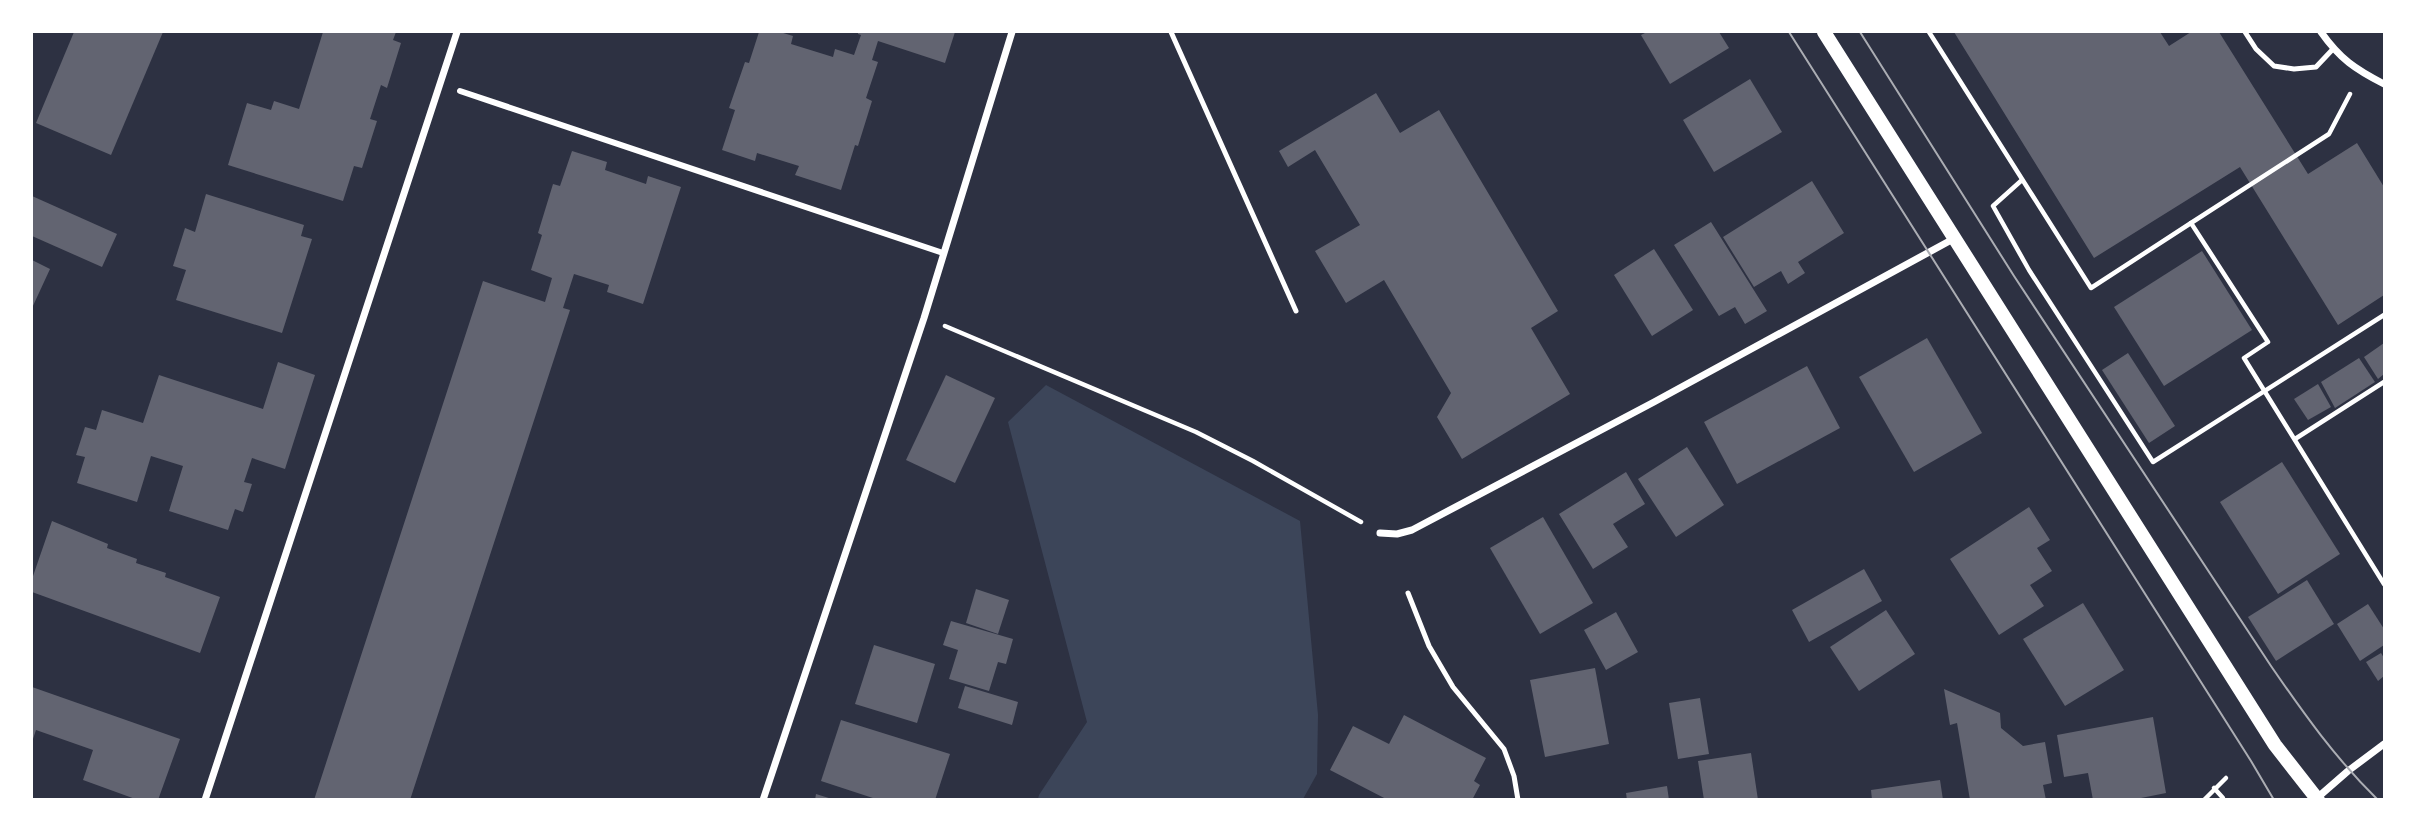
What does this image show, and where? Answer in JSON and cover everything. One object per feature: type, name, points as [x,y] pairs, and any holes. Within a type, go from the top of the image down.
[{"type":"main road","points":[[1824,32],[2275,745],[2316,799]]},
{"type":"street","points":[[205,800],[457,32]]},
{"type":"street","points":[[763,800],[924,318],[1012,32]]},
{"type":"street","points":[[2321,32],[2333,49],[2354,69],[2385,84]]},
{"type":"street","points":[[460,91],[943,253]]},
{"type":"street","points":[[1380,533],[1397,534],[1412,530],[1955,238]]},
{"type":"street","points":[[2316,799],[2385,744]]},
{"type":"lane","points":[[1171,32],[1296,311]]},
{"type":"lane","points":[[2245,32],[2256,49],[2274,66],[2294,69],[2316,67],[2333,49]]},
{"type":"lane","points":[[1408,593],[1429,646],[1452,687],[1503,749],[1514,776],[1518,800]]},
{"type":"path","points":[[1928,32],[2091,288],[2329,134],[2362,72]]},
{"type":"path","points":[[2022,180],[1993,206],[2029,270],[2153,462],[2385,315]]},
{"type":"path","points":[[2191,223],[2268,342],[2244,358],[2385,584]]},
{"type":"path","points":[[950,327],[1196,432],[1380,533]]},
{"type":"path","points":[[2295,439],[2385,382]]},
{"type":"path","points":[[2204,800],[2226,778]]},
{"type":"path","points":[[2214,788],[2223,798]]},
{"type":"shaded area","points":[[1046,385],[1300,521],[1318,715],[1317,774],[1303,799],[1038,799],[1087,722],[1008,422]]},
{"type":"building","points":[[74,32],[163,32],[111,155],[36,123]]},
{"type":"building","points":[[323,32],[396,32],[393,40],[401,43],[387,88],[381,85],[370,119],[377,121],[362,168],[354,166],[343,201],[228,165],[247,103],[271,110],[274,101],[299,109]]},
{"type":"building","points":[[759,32],[780,32],[793,36],[791,44],[833,57],[835,49],[854,55],[861,35],[858,32],[955,32],[945,63],[878,41],[872,60],[878,62],[866,98],[872,101],[841,190],[795,175],[799,166],[757,153],[755,161],[722,150],[735,110],[729,108]]},
{"type":"building","points":[[1647,32],[1719,32],[1729,48],[1670,84],[1641,35]]},
{"type":"building","points":[[1954,32],[2160,32],[2169,46],[2191,32],[2219,32],[2308,174],[2357,143],[2384,187],[2384,295],[2338,325],[2240,167],[2094,258]]},
{"type":"building","points":[[1750,79],[1782,132],[1714,172],[1683,120]]},
{"type":"building","points":[[1376,93],[1400,133],[1439,110],[1558,311],[1531,328],[1570,394],[1462,459],[1437,417],[1451,393],[1384,280],[1346,303],[1315,251],[1360,225],[1315,150],[1288,167],[1279,151]]},
{"type":"building","points":[[572,151],[607,162],[605,170],[646,184],[648,176],[681,187],[643,304],[607,292],[609,285],[574,274],[563,308],[570,310],[410,800],[314,800],[483,281],[545,302],[552,278],[531,270],[542,235],[538,233],[553,184],[560,186]]},
{"type":"building","points":[[1812,181],[1844,233],[1798,262],[1805,273],[1788,284],[1781,271],[1754,287],[1723,237]]},
{"type":"building","points":[[206,194],[304,225],[301,236],[312,239],[282,333],[176,300],[186,270],[173,266],[185,228],[195,232]]},
{"type":"building","points":[[32,196],[117,234],[102,267],[32,236]]},
{"type":"building","points":[[1711,222],[1767,311],[1745,324],[1735,307],[1719,316],[1674,245]]},
{"type":"building","points":[[1654,249],[1693,310],[1652,336],[1614,275]]},
{"type":"building","points":[[2202,251],[2252,330],[2164,386],[2114,307]]},
{"type":"building","points":[[32,260],[50,269],[32,308]]},
{"type":"building","points":[[1927,338],[1982,433],[1914,472],[1859,377]]},
{"type":"building","points":[[2384,343],[2384,374],[2378,379],[2364,357]]},
{"type":"building","points":[[2128,353],[2175,426],[2149,443],[2102,370]]},
{"type":"building","points":[[2359,358],[2375,382],[2335,408],[2321,382]]},
{"type":"building","points":[[278,362],[315,375],[285,469],[252,458],[244,482],[252,484],[243,512],[235,509],[228,530],[169,511],[183,466],[151,456],[137,502],[77,483],[85,457],[76,455],[85,427],[96,430],[102,410],[143,423],[159,375],[263,409]]},
{"type":"building","points":[[1807,366],[1840,428],[1737,484],[1704,422]]},
{"type":"building","points":[[946,375],[995,398],[955,483],[906,460]]},
{"type":"building","points":[[2318,384],[2331,407],[2308,420],[2294,399]]},
{"type":"building","points":[[1687,447],[1724,505],[1676,537],[1638,479]]},
{"type":"building","points":[[2282,462],[2340,554],[2278,594],[2220,502]]},
{"type":"building","points":[[1626,472],[1645,504],[1613,524],[1628,547],[1593,569],[1559,514]]},
{"type":"building","points":[[2029,507],[2050,540],[2037,548],[2052,571],[2030,585],[2044,606],[1999,635],[1950,559]]},
{"type":"building","points":[[1543,517],[1593,603],[1540,634],[1490,548]]},
{"type":"building","points":[[52,521],[108,544],[107,548],[137,559],[136,563],[166,573],[165,577],[220,597],[200,653],[32,592],[32,579]]},
{"type":"building","points":[[1864,569],[1882,601],[1809,642],[1792,610]]},
{"type":"building","points":[[2307,580],[2334,624],[2276,661],[2248,617]]},
{"type":"building","points":[[976,589],[1009,600],[998,634],[966,623]]},
{"type":"building","points":[[2083,603],[2124,670],[2065,706],[2023,639]]},
{"type":"building","points":[[2368,604],[2384,629],[2384,645],[2360,661],[2337,624]]},
{"type":"building","points":[[1886,610],[1915,654],[1859,691],[1830,647]]},
{"type":"building","points":[[1616,612],[1638,652],[1606,670],[1584,630]]},
{"type":"building","points":[[951,621],[1013,639],[1006,664],[998,662],[989,691],[949,679],[958,650],[943,645]]},
{"type":"building","points":[[874,645],[935,664],[917,723],[855,704]]},
{"type":"building","points":[[2381,653],[2384,658],[2384,676],[2378,681],[2366,662]]},
{"type":"building","points":[[1595,668],[1609,744],[1545,757],[1530,680]]},
{"type":"building","points":[[965,686],[1018,702],[1012,725],[958,708]]},
{"type":"building","points":[[32,687],[180,739],[158,800],[138,800],[83,780],[93,750],[36,730],[32,742]]},
{"type":"building","points":[[1944,689],[2000,713],[2001,728],[2023,746],[2045,742],[2052,783],[2043,785],[2046,800],[1970,800],[1957,723],[1950,725]]},
{"type":"building","points":[[1700,698],[1709,754],[1678,759],[1669,703]]},
{"type":"building","points":[[1404,715],[1486,758],[1474,781],[1480,785],[1472,800],[1388,800],[1330,770],[1353,726],[1389,744]]},
{"type":"building","points":[[2153,717],[2166,793],[2131,800],[2093,800],[2088,773],[2064,777],[2057,735]]},
{"type":"building","points":[[841,720],[950,754],[935,800],[879,800],[821,781]]},
{"type":"building","points":[[1751,753],[1758,800],[1704,800],[1698,761]]},
{"type":"building","points":[[1940,780],[1943,800],[1872,800],[1871,790]]},
{"type":"building","points":[[1667,786],[1669,800],[1627,800],[1626,793]]},
{"type":"building","points":[[816,794],[832,799],[832,800],[815,800]]},
{"type":"tram line","points":[[1789,32],[2274,800]]},
{"type":"tram line","points":[[1860,32],[2014,276],[2271,666],[2334,752],[2378,800]]}]
